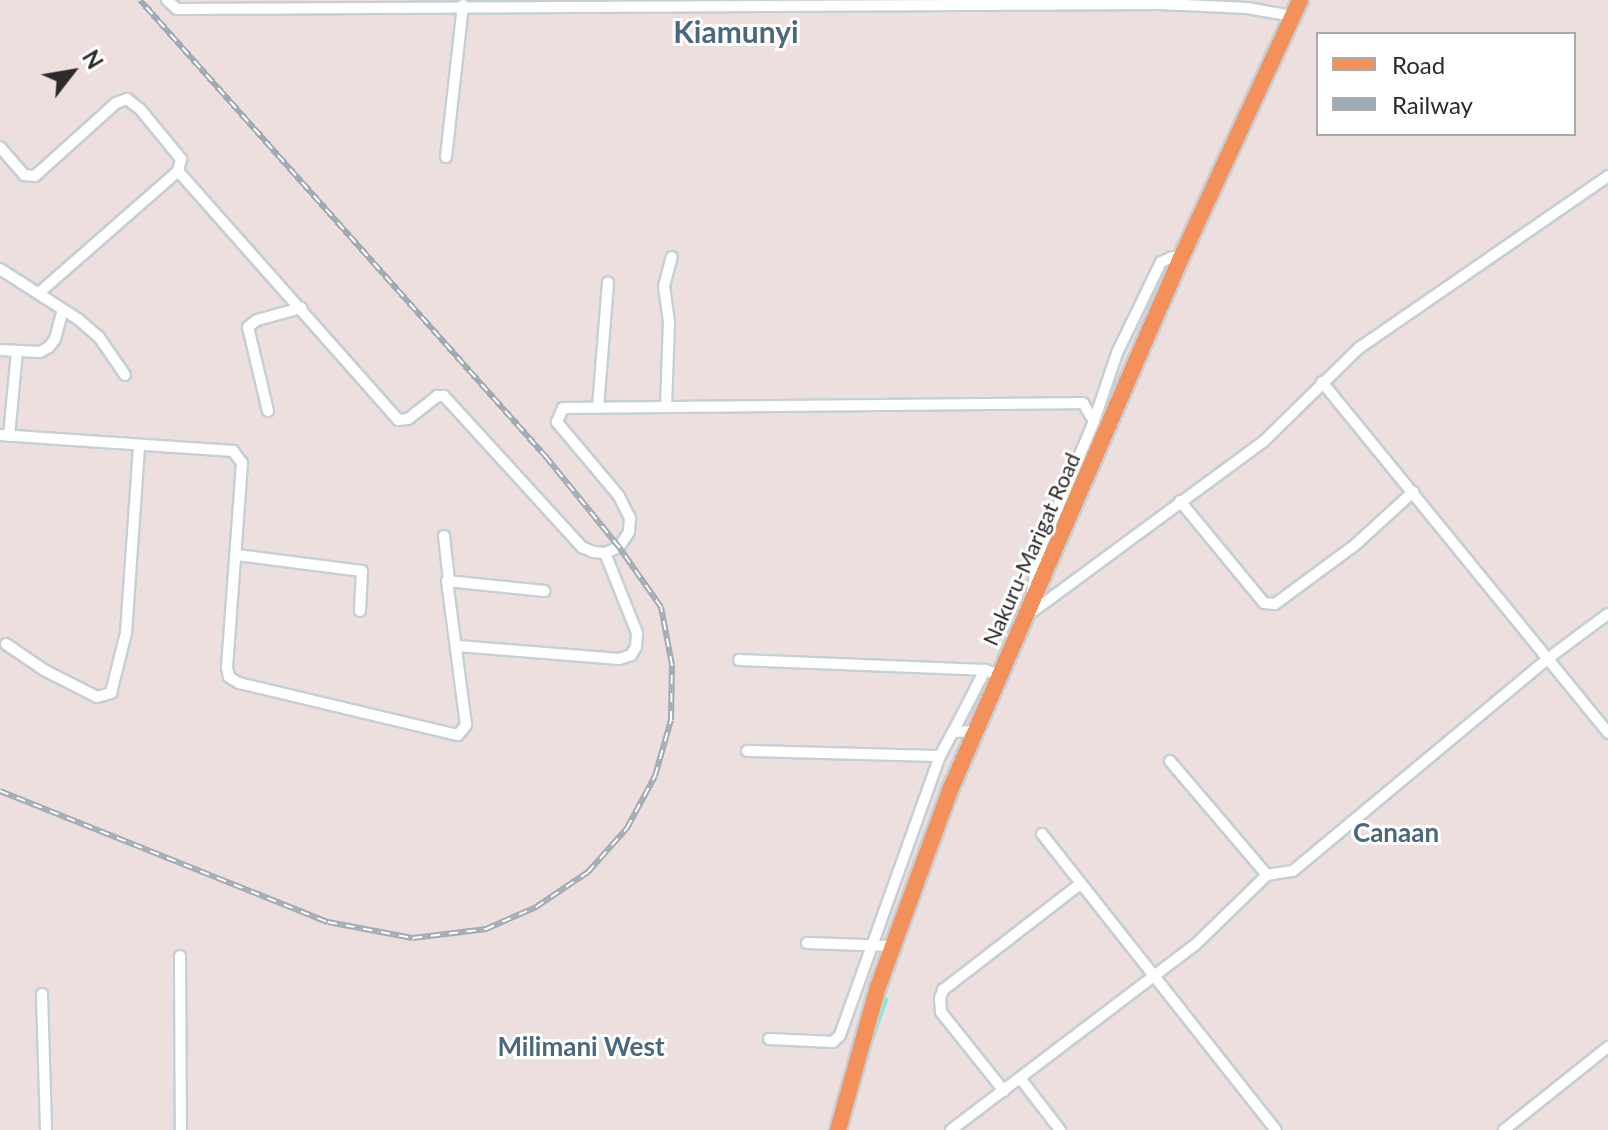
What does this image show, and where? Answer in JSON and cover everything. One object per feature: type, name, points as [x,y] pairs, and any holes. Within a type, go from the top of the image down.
[{"type":"main road","name":"Nakuru-Marigat Road","points":[[838,1130],[892,946],[974,731],[992,672],[1028,610],[1180,260],[1296,8]]},
{"type":"street","points":[[167,0],[177,9],[1160,2],[1296,8]]},
{"type":"street","points":[[446,157],[463,5]]},
{"type":"street","points":[[0,147],[24,175],[35,176],[116,103],[127,99],[140,109],[181,159],[178,171],[40,292]]},
{"type":"street","points":[[178,171],[398,420],[408,419],[437,396],[444,396],[582,547],[605,553],[624,542],[630,518],[619,496],[557,422],[563,408],[1099,402]]},
{"type":"street","points":[[1028,610],[1107,559],[1180,501],[1263,442],[1322,382],[1404,316],[1608,176]]},
{"type":"street","points":[[666,407],[669,322],[664,286],[672,257]]},
{"type":"street","points":[[1028,610],[1039,552],[1094,421],[1117,353],[1161,262],[1167,257],[1180,260]]},
{"type":"street","points":[[0,269],[40,292],[99,337],[125,375]]},
{"type":"street","points":[[598,407],[608,282]]},
{"type":"street","points":[[268,411],[248,327],[257,320],[301,308]]},
{"type":"street","points":[[0,350],[40,352],[49,347],[55,339],[63,310]]},
{"type":"street","points":[[17,351],[4,435],[233,451],[239,457],[242,463],[237,555],[227,667],[232,680],[456,735],[466,725],[458,646],[446,583],[449,580],[444,536]]},
{"type":"street","points":[[1322,382],[1485,585],[1550,657],[1608,733]]},
{"type":"street","points":[[1083,403],[1094,421]]},
{"type":"street","points":[[6,644],[44,670],[97,697],[111,693],[126,633],[139,445]]},
{"type":"street","points":[[1180,501],[1264,603],[1275,604],[1355,545],[1413,492]]},
{"type":"street","points":[[458,646],[619,659],[631,655],[637,633],[605,553]]},
{"type":"street","points":[[237,555],[362,571],[360,611]]},
{"type":"street","points":[[449,580],[544,591]]},
{"type":"street","points":[[951,1130],[1195,945],[1267,875],[1293,871],[1550,657],[1608,614]]},
{"type":"street","points":[[739,660],[992,672]]},
{"type":"street","points":[[769,1039],[837,1039],[940,756],[992,672]]},
{"type":"street","points":[[953,732],[974,731]]},
{"type":"street","points":[[747,751],[940,756]]},
{"type":"street","points":[[1170,761],[1267,875]]},
{"type":"street","points":[[1042,834],[1276,1130]]},
{"type":"street","points":[[1004,1091],[941,1012],[940,998],[943,990],[1080,884]]},
{"type":"street","points":[[807,943],[892,946]]},
{"type":"street","points":[[180,956],[181,1130]]},
{"type":"street","points":[[42,994],[46,1130]]},
{"type":"street","points":[[1504,1130],[1608,1047]]},
{"type":"street","points":[[1020,1078],[1060,1130]]},
{"type":"waterway","points":[[870,1045],[886,999]]},
{"type":"railway","points":[[0,791],[328,922],[413,938],[486,929],[536,907],[588,872],[627,828],[655,776],[671,720],[672,665],[661,607],[619,547],[547,458],[140,0]]},
{"type":"district","name":"Kiamunyi","points":[[736,31]]},
{"type":"district","name":"Canaan","points":[[1396,833]]},
{"type":"district","name":"Milimani West","points":[[581,1047]]}]
